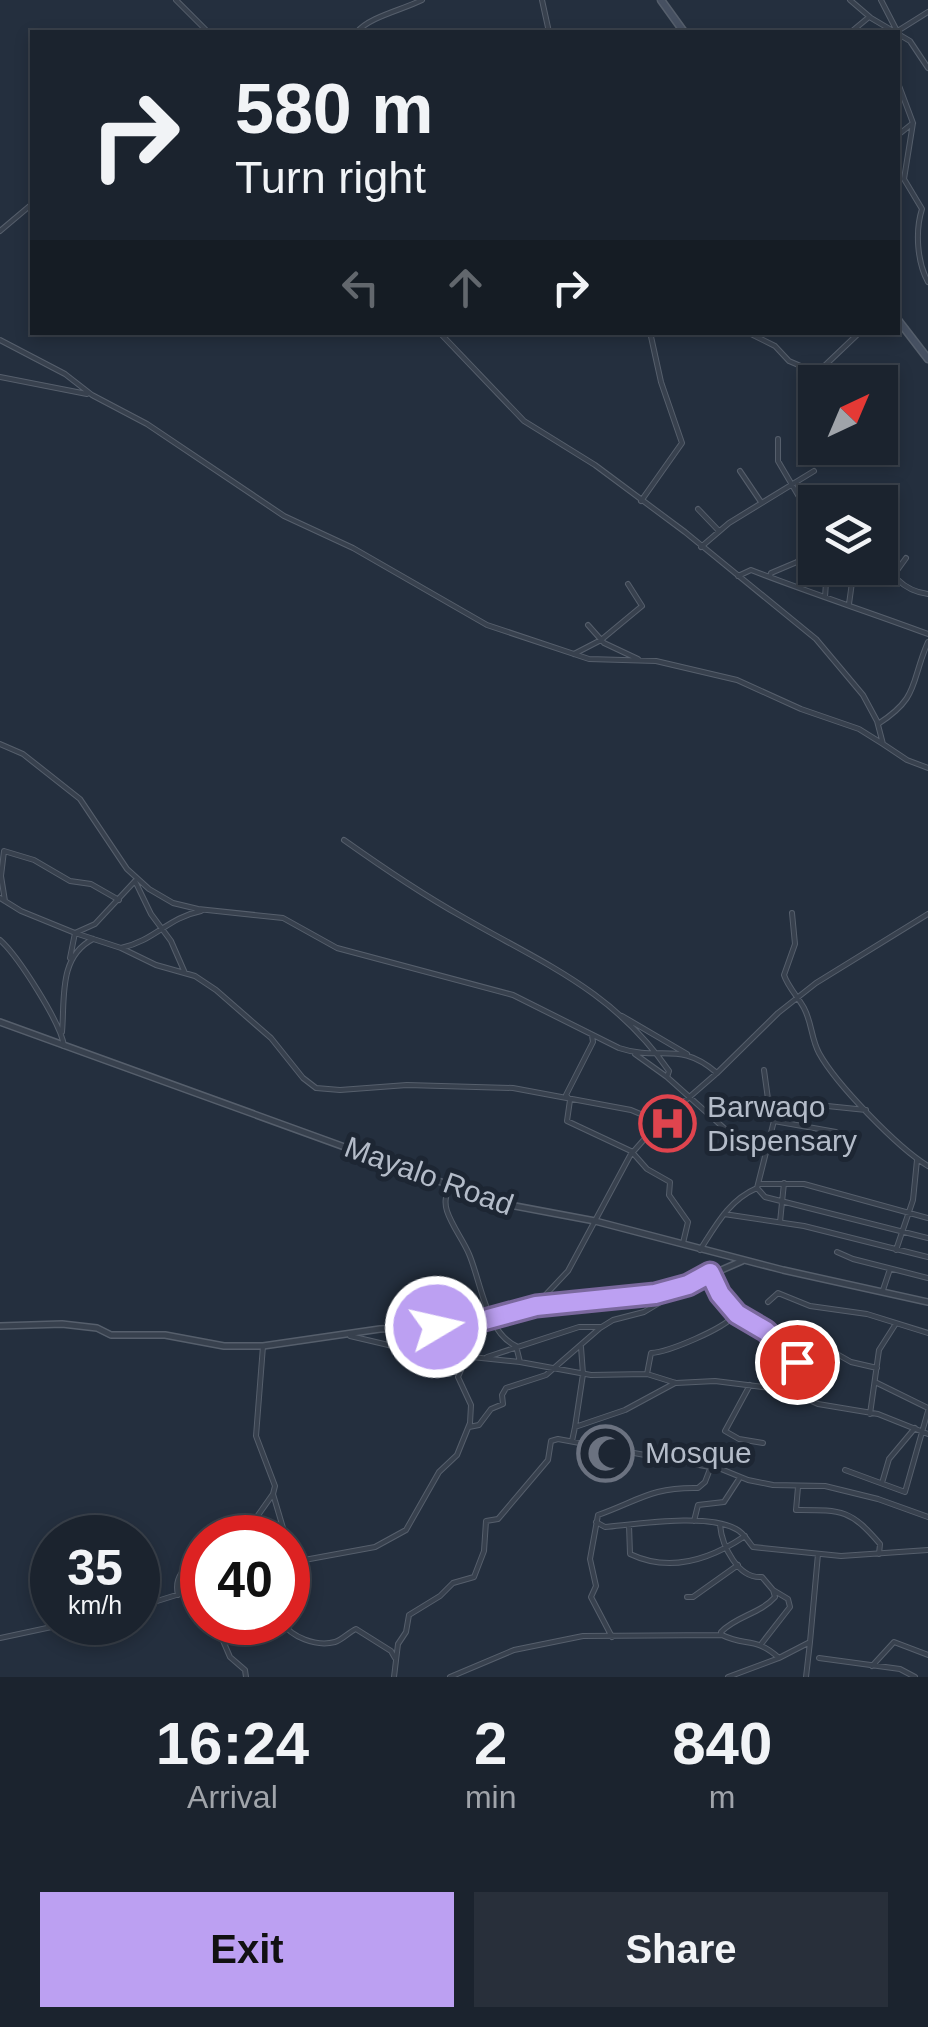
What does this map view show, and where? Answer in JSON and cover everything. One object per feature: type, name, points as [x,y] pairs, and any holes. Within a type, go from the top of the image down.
[{"type":"main road","points":[[662,1],[683,30]]},
{"type":"main road","points":[[900,323],[928,359]]},
{"type":"street","points":[[176,0],[206,30]]},
{"type":"street","points":[[359,30],[366,22],[422,0]]},
{"type":"street","points":[[542,0],[549,30]]},
{"type":"street","points":[[850,0],[892,30]]},
{"type":"street","points":[[881,0],[895,30]]},
{"type":"street","points":[[899,30],[928,12]]},
{"type":"street","points":[[853,30],[869,17]]},
{"type":"street","points":[[900,35],[913,45],[928,68]]},
{"type":"street","points":[[900,88],[913,123],[904,179],[922,209]]},
{"type":"street","points":[[900,133],[913,123]]},
{"type":"street","points":[[928,202],[916,230],[922,246],[921,269],[928,282]]},
{"type":"street","points":[[0,230],[30,206]]},
{"type":"street","points":[[442,335],[524,421],[595,465],[822,645],[857,686],[878,724],[883,744]]},
{"type":"street","points":[[641,502],[682,443],[661,382],[651,335]]},
{"type":"street","points":[[753,335],[776,346],[789,362],[817,373],[857,335]]},
{"type":"street","points":[[0,340],[147,424],[284,516],[353,548],[464,614],[496,629],[600,662],[642,660]]},
{"type":"street","points":[[0,377],[92,395]]},
{"type":"street","points":[[778,440],[778,461],[798,496]]},
{"type":"street","points":[[740,470],[761,502]]},
{"type":"street","points":[[701,547],[719,530],[814,470]]},
{"type":"street","points":[[698,509],[719,530]]},
{"type":"street","points":[[898,569],[906,558]]},
{"type":"street","points":[[770,578],[771,573],[798,561]]},
{"type":"street","points":[[738,576],[751,570],[928,634]]},
{"type":"street","points":[[898,579],[928,594]]},
{"type":"street","points":[[574,654],[601,640],[642,606],[628,584]]},
{"type":"street","points":[[825,598],[826,585]]},
{"type":"street","points":[[849,604],[852,585]]},
{"type":"street","points":[[588,625],[601,640],[642,660],[737,680],[813,714],[859,729],[906,760],[928,768]]},
{"type":"street","points":[[878,724],[908,700],[928,642]]},
{"type":"street","points":[[0,744],[23,754],[80,799],[134,878],[185,973]]},
{"type":"street","points":[[344,840],[445,907],[582,982],[658,1054],[670,1071],[667,1077]]},
{"type":"street","points":[[119,900],[90,884],[70,881],[34,860],[4,850],[0,876],[3,900],[75,933],[208,984],[284,1051],[302,1078],[316,1088],[512,1088],[636,1112],[655,1127]]},
{"type":"street","points":[[75,933],[95,924],[134,878]]},
{"type":"street","points":[[134,878],[186,908],[283,918],[337,948],[513,995],[631,1052],[667,1077],[724,1128],[767,1146]]},
{"type":"street","points":[[121,948],[143,943],[182,915],[210,910]]},
{"type":"street","points":[[792,913],[795,944],[784,975],[806,1012],[812,1041],[866,1110],[928,1166]]},
{"type":"street","points":[[536,1306],[568,1271],[632,1152],[655,1127],[798,998],[928,914]]},
{"type":"street","points":[[64,1046],[66,968],[75,933]]},
{"type":"street","points":[[70,958],[94,939]]},
{"type":"street","points":[[0,940],[62,1032]]},
{"type":"street","points":[[619,1014],[717,1073]]},
{"type":"street","name":"Mayalo Road","points":[[0,1022],[521,1210],[595,1221],[700,1250],[928,1302]]},
{"type":"street","points":[[592,1034],[593,1042],[566,1095],[570,1100],[567,1121],[632,1152],[647,1168],[670,1182],[670,1197],[688,1222],[683,1245]]},
{"type":"street","points":[[631,1052],[687,1054]]},
{"type":"street","points":[[764,1070],[768,1099],[866,1110]]},
{"type":"street","points":[[757,1187],[779,1101]]},
{"type":"street","points":[[774,1120],[836,1132]]},
{"type":"street","points":[[896,1250],[912,1200],[917,1160]]},
{"type":"street","points":[[780,1224],[784,1183]]},
{"type":"street","points":[[700,1250],[736,1200],[757,1187],[784,1183],[825,1189],[928,1218]]},
{"type":"street","points":[[450,1185],[445,1198],[447,1210],[468,1252],[492,1318],[507,1342],[520,1348],[580,1327],[601,1327]]},
{"type":"street","points":[[757,1187],[765,1197],[928,1238]]},
{"type":"street","points":[[724,1214],[804,1226],[928,1258]]},
{"type":"street","points":[[837,1252],[928,1278]]},
{"type":"street","points":[[468,1427],[479,1426],[491,1409],[503,1404],[506,1388],[546,1376],[601,1327],[644,1312],[710,1273],[742,1260]]},
{"type":"street","points":[[883,1290],[890,1270]]},
{"type":"street","points":[[710,1273],[720,1294],[737,1314],[748,1318],[797,1362],[817,1373],[818,1379],[808,1397]]},
{"type":"street","points":[[350,1336],[380,1329],[466,1325],[536,1306],[630,1298],[688,1285]]},
{"type":"street","points":[[768,1302],[778,1293],[810,1306],[868,1314],[928,1334]]},
{"type":"street","points":[[647,1374],[651,1353],[728,1324],[737,1314]]},
{"type":"street","points":[[0,1326],[62,1324],[97,1328],[112,1336],[164,1335],[224,1346],[263,1346],[334,1334],[396,1348],[520,1362],[583,1374],[647,1374],[676,1383],[715,1381],[729,1386],[786,1390],[818,1404],[870,1414],[925,1432]]},
{"type":"street","points":[[870,1414],[878,1350],[896,1325]]},
{"type":"street","points":[[807,1337],[851,1362],[877,1368]]},
{"type":"street","points":[[572,1441],[583,1374],[581,1345]]},
{"type":"street","points":[[263,1346],[256,1436],[275,1486],[280,1515]]},
{"type":"street","points":[[485,1358],[516,1346]]},
{"type":"street","points":[[516,1346],[520,1362]]},
{"type":"street","points":[[310,1559],[375,1547],[406,1530],[439,1472],[457,1456],[468,1427],[471,1405],[458,1377],[468,1356]]},
{"type":"street","points":[[845,1470],[904,1492],[925,1432],[928,1409],[874,1382]]},
{"type":"street","points":[[574,1427],[625,1410],[676,1383]]},
{"type":"street","points":[[750,1385],[725,1431],[739,1439],[763,1443]]},
{"type":"street","points":[[882,1483],[889,1459],[915,1428]]},
{"type":"street","points":[[394,1677],[395,1658],[410,1615],[453,1583],[474,1577],[484,1551],[486,1521],[498,1519],[548,1460],[551,1441],[572,1441],[711,1467],[773,1486],[816,1485],[843,1490],[928,1517]]},
{"type":"street","points":[[612,1637],[591,1597],[596,1586],[590,1559],[600,1514],[632,1498],[675,1487],[698,1488],[711,1467]]},
{"type":"street","points":[[694,1521],[698,1505],[724,1502],[740,1477]]},
{"type":"street","points":[[798,1487],[796,1510],[841,1511],[860,1521],[880,1544],[879,1554]]},
{"type":"street","points":[[258,1515],[274,1494]]},
{"type":"street","points":[[596,1522],[605,1527],[694,1521],[730,1526],[753,1547],[818,1554],[928,1550]]},
{"type":"street","points":[[629,1524],[629,1552],[639,1558],[688,1563],[745,1536]]},
{"type":"street","points":[[720,1525],[725,1546],[738,1565],[749,1577],[764,1578],[775,1597],[726,1626],[722,1635]]},
{"type":"street","points":[[806,1677],[818,1554]]},
{"type":"street","points":[[687,1596],[695,1595],[738,1565]]},
{"type":"street","points":[[160,1600],[178,1595],[180,1574]]},
{"type":"street","points":[[762,1643],[790,1607],[788,1599],[773,1590]]},
{"type":"street","points":[[310,1640],[338,1641],[356,1629],[391,1651],[395,1658]]},
{"type":"street","points":[[0,1638],[30,1632]]},
{"type":"street","points":[[450,1677],[514,1650],[583,1636],[722,1635],[762,1643],[779,1658]]},
{"type":"street","points":[[728,1677],[810,1642]]},
{"type":"street","points":[[872,1666],[894,1642],[928,1655]]},
{"type":"street","points":[[225,1645],[230,1657],[245,1670],[246,1677]]},
{"type":"street","points":[[819,1658],[900,1669],[915,1677]]},
{"type":"place","name":"Barwaqo Dispensary","points":[[668,1124]]},
{"type":"place","name":"Mosque","points":[[606,1453]]},
{"type":"route","points":[[436,1327],[466,1325],[536,1306],[655,1294],[688,1285],[710,1273],[720,1294],[737,1314],[766,1331],[797,1362]]}]
